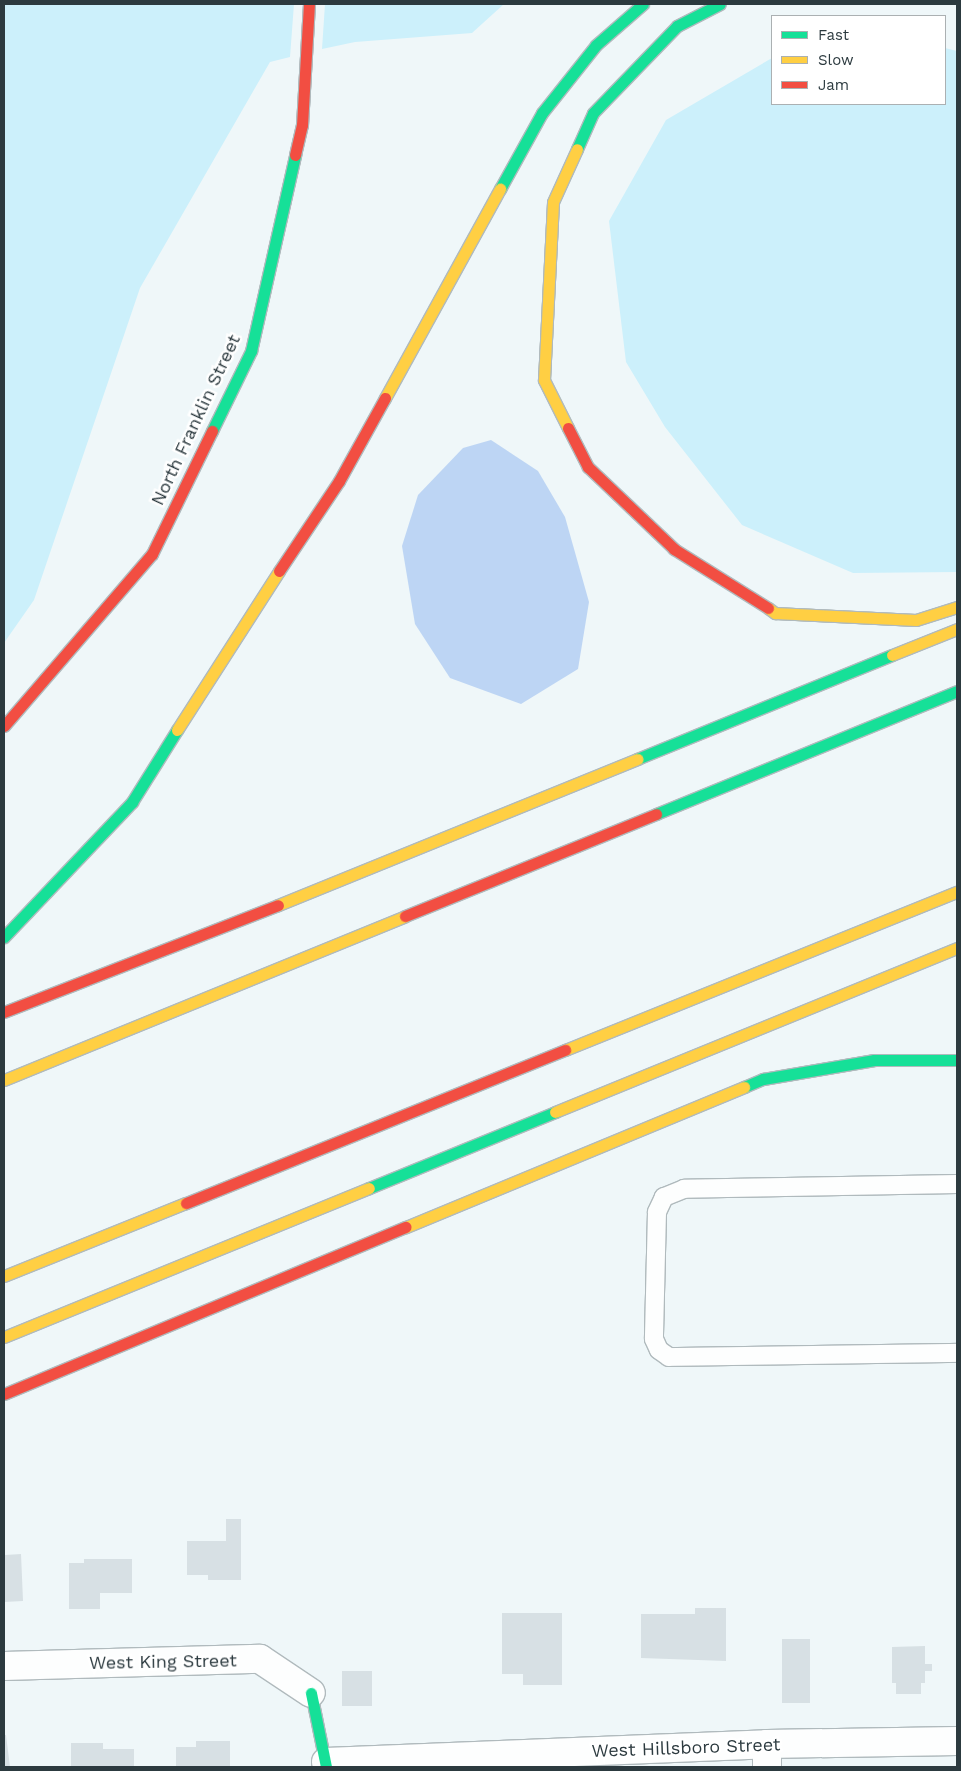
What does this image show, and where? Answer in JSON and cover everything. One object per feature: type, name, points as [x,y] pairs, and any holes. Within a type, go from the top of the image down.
[{"type":"main road","name":"North Franklin Street","points":[[4,726],[152,554],[251,351],[302,125],[309,4]]},
{"type":"main road","points":[[4,937],[132,802],[234,638],[339,481],[542,113],[596,45],[643,4]]},
{"type":"main road","points":[[720,4],[677,26],[593,113],[552,202],[544,380],[588,467],[674,549],[775,613],[916,620],[957,608]]},
{"type":"main road","points":[[4,1012],[238,922],[957,630]]},
{"type":"main road","points":[[4,1080],[957,691]]},
{"type":"main road","points":[[4,1276],[957,892]]},
{"type":"main road","points":[[4,1337],[957,948]]},
{"type":"main road","points":[[4,1394],[763,1079],[874,1060],[957,1060]]},
{"type":"main road","points":[[311,1693],[326,1765]]},
{"type":"street","name":"West King Street","points":[[4,1666],[260,1659],[311,1693]]},
{"type":"street","name":"West Hillsboro Street","points":[[326,1765],[767,1756],[957,1741]]},
{"type":"lane","points":[[952,1184],[684,1188],[664,1197],[657,1212],[654,1339],[659,1350],[668,1357],[957,1353]]},
{"type":"shaded area","points":[[4,4],[294,4],[290,57],[270,62],[140,288],[34,600],[4,643]]},
{"type":"shaded area","points":[[325,4],[504,4],[472,33],[355,42],[322,49]]},
{"type":"shaded area","points":[[946,48],[957,51],[957,572],[853,573],[742,525],[665,427],[626,362],[609,221],[666,120],[771,59],[771,105],[946,105]]},
{"type":"shaded area","points":[[491,440],[538,471],[565,517],[589,602],[578,669],[521,704],[450,678],[415,624],[402,546],[418,495],[463,448]]},
{"type":"building","points":[[226,1519],[241,1519],[241,1580],[208,1580],[208,1575],[187,1575],[187,1541],[226,1541]]},
{"type":"building","points":[[21,1554],[23,1601],[4,1602],[5,1555]]},
{"type":"building","points":[[84,1559],[132,1559],[132,1593],[100,1593],[100,1609],[69,1609],[69,1563],[84,1563]]},
{"type":"building","points":[[695,1608],[726,1608],[726,1661],[641,1658],[641,1614],[695,1614]]},
{"type":"building","points":[[502,1613],[562,1613],[562,1685],[523,1685],[523,1674],[502,1674]]},
{"type":"building","points":[[782,1639],[810,1639],[810,1703],[782,1703]]},
{"type":"building","points":[[925,1646],[925,1664],[932,1664],[932,1671],[925,1671],[925,1683],[921,1683],[921,1694],[896,1694],[896,1683],[892,1683],[892,1647]]},
{"type":"building","points":[[342,1671],[372,1671],[372,1706],[342,1706]]},
{"type":"building","points":[[4,1735],[6,1735],[10,1767],[4,1767]]},
{"type":"building","points":[[196,1741],[230,1741],[230,1767],[176,1767],[176,1747],[196,1747]]},
{"type":"building","points":[[71,1743],[103,1743],[103,1749],[134,1749],[134,1767],[71,1767]]},
{"type":"traffic: fast","points":[[500,189],[542,113],[596,45],[643,4]]},
{"type":"traffic: fast","points":[[577,149],[593,113],[677,26],[720,4]]},
{"type":"traffic: fast","points":[[212,431],[251,351],[295,155]]},
{"type":"traffic: fast","points":[[637,759],[892,655]]},
{"type":"traffic: fast","points":[[656,814],[957,691]]},
{"type":"traffic: fast","points":[[4,937],[132,802],[177,730]]},
{"type":"traffic: fast","points":[[744,1087],[763,1079],[874,1060],[957,1060]]},
{"type":"traffic: fast","points":[[369,1188],[555,1112]]},
{"type":"traffic: fast","points":[[311,1693],[326,1767]]},
{"type":"traffic: slow","points":[[568,428],[544,380],[553,202],[577,149]]},
{"type":"traffic: slow","points":[[385,398],[500,189]]},
{"type":"traffic: slow","points":[[177,730],[279,571]]},
{"type":"traffic: slow","points":[[768,608],[775,613],[916,620],[957,607]]},
{"type":"traffic: slow","points":[[892,655],[957,629]]},
{"type":"traffic: slow","points":[[278,905],[637,759]]},
{"type":"traffic: slow","points":[[565,1050],[957,892]]},
{"type":"traffic: slow","points":[[4,1080],[405,916]]},
{"type":"traffic: slow","points":[[555,1112],[957,948]]},
{"type":"traffic: slow","points":[[406,1227],[744,1087]]},
{"type":"traffic: slow","points":[[4,1337],[369,1188]]},
{"type":"traffic: slow","points":[[4,1276],[186,1203]]},
{"type":"traffic: jam","points":[[295,155],[302,125],[309,4]]},
{"type":"traffic: jam","points":[[279,571],[339,481],[385,398]]},
{"type":"traffic: jam","points":[[568,428],[588,467],[674,549],[768,608]]},
{"type":"traffic: jam","points":[[4,726],[152,554],[212,431]]},
{"type":"traffic: jam","points":[[405,916],[656,814]]},
{"type":"traffic: jam","points":[[4,1012],[278,905]]},
{"type":"traffic: jam","points":[[186,1203],[565,1050]]},
{"type":"traffic: jam","points":[[4,1394],[406,1227]]}]
